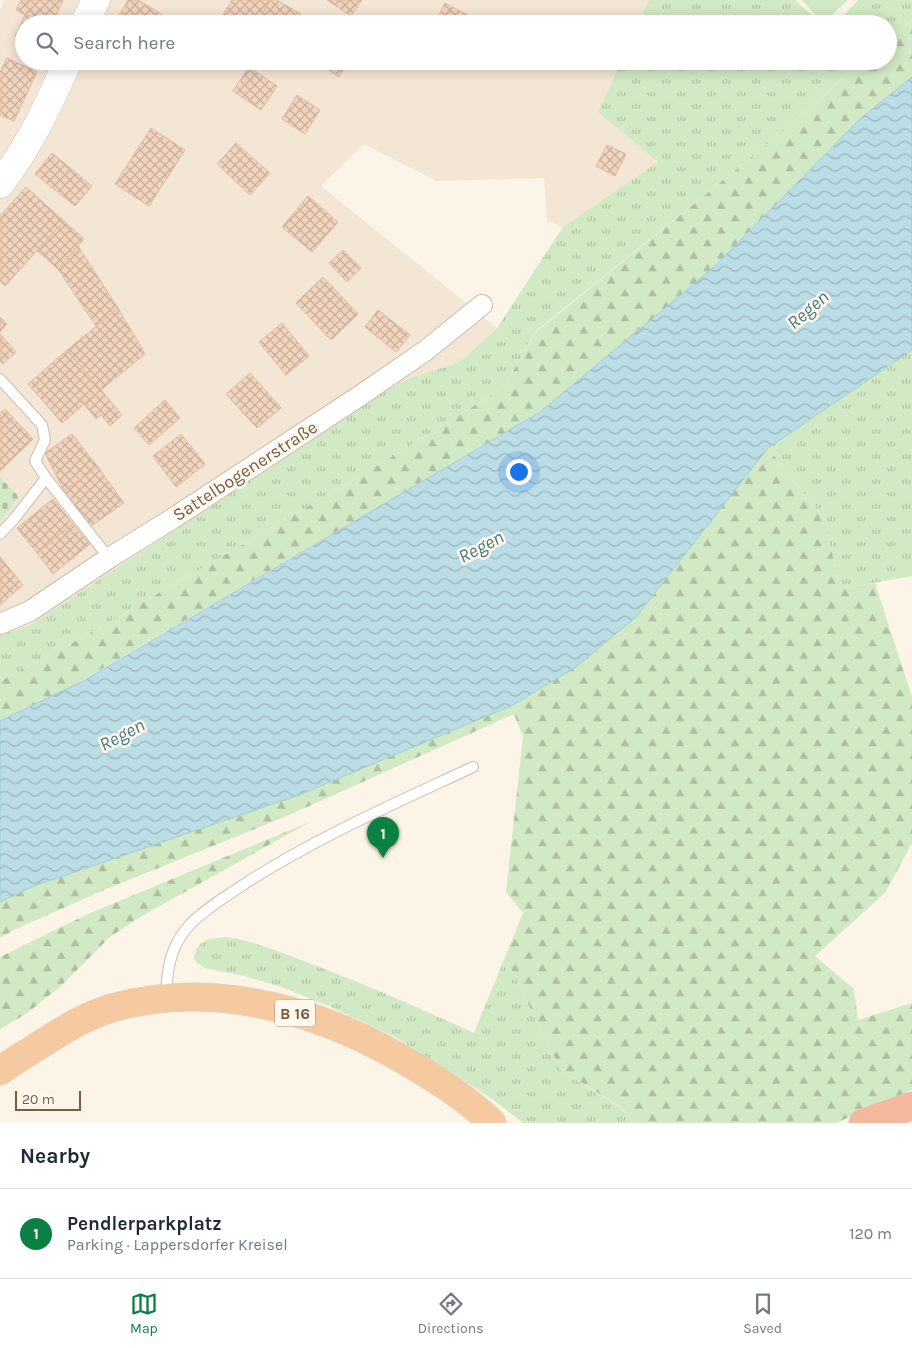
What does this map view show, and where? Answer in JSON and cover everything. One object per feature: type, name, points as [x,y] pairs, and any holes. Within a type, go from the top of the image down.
[{"type":"highway","name":"B 16","points":[[1,1070],[74,1024],[112,1008],[166,997],[211,997],[246,1001],[282,1009],[343,1028],[392,1052],[452,1090],[492,1123]]},
{"type":"highway","points":[[863,1123],[912,1106]]},
{"type":"main road","points":[[88,15],[96,0]]},
{"type":"main road","points":[[0,184],[35,130],[64,70]]},
{"type":"street","name":"Sattelbogenerstraße","points":[[0,624],[30,611],[361,395],[425,351],[482,305]]},
{"type":"lane","points":[[0,379],[42,425],[45,440],[35,461],[46,478],[109,558]]},
{"type":"lane","points":[[0,534],[46,478]]},
{"type":"lane","points":[[166,997],[167,969],[174,948],[186,928],[220,900],[272,866],[331,833],[473,767]]},
{"type":"shaded area","points":[[4,0],[649,0],[642,15],[15,15],[15,70],[617,70],[598,112],[658,162],[563,227],[547,221],[544,178],[436,181],[364,144],[321,186],[497,328],[463,359],[452,365],[413,377],[392,387],[29,626],[0,635],[0,10]]},
{"type":"green space","points":[[649,0],[795,0],[812,15],[642,15]]},
{"type":"green space","points":[[802,0],[848,0],[832,15],[816,15]]},
{"type":"green space","points":[[858,0],[912,0],[912,20],[897,32],[897,15],[844,15]]},
{"type":"green space","points":[[912,20],[912,77],[860,119],[713,268],[540,412],[71,687],[0,721],[0,681],[85,636],[369,471],[503,388],[536,332],[769,143],[853,70],[897,70],[897,32]]},
{"type":"green space","points":[[617,70],[853,70],[769,143],[536,331],[503,388],[369,471],[85,636],[0,681],[0,635],[29,626],[392,387],[413,377],[452,365],[463,359],[497,328],[563,227],[658,162],[598,112]]},
{"type":"green space","points":[[912,350],[912,576],[839,589],[826,521],[768,448]]},
{"type":"green space","points":[[768,448],[826,521],[839,589],[875,583],[912,697],[912,843],[885,893],[815,956],[854,989],[858,1020],[912,1003],[912,1090],[836,1123],[634,1123],[621,1107],[561,1070],[505,957],[523,913],[506,892],[523,737],[514,714],[289,815],[104,890],[0,938],[0,902],[34,886],[299,795],[511,706],[576,667],[636,617]]},
{"type":"green space","points":[[0,477],[19,497],[0,522]]},
{"type":"green space","points":[[312,821],[140,917],[110,937],[61,986],[26,1014],[0,1029],[0,957],[88,914]]},
{"type":"green space","points":[[228,937],[264,946],[299,959],[380,991],[474,1033],[505,957],[561,1070],[621,1108],[634,1123],[523,1123],[471,1085],[395,1037],[331,1007],[284,988],[244,976],[205,968],[197,963],[194,958],[196,951],[202,943],[206,940]]},
{"type":"water","name":"Regen","points":[[912,77],[912,350],[768,448],[636,617],[576,667],[511,706],[299,795],[34,886],[0,902],[0,721],[85,680],[540,412],[713,268],[860,119]]},
{"type":"building","points":[[21,0],[63,0],[56,15],[25,15],[16,10]]},
{"type":"building","points":[[128,0],[138,0],[163,15],[119,15]]},
{"type":"building","points":[[232,0],[270,0],[261,15],[223,15]]},
{"type":"building","points":[[271,0],[277,0],[301,14],[300,15],[262,15]]},
{"type":"building","points":[[327,0],[362,0],[352,15]]},
{"type":"building","points":[[445,3],[468,15],[439,15]]},
{"type":"building","points":[[7,58],[15,62],[15,70],[33,70],[37,72],[14,121],[0,115],[0,72]]},
{"type":"building","points":[[247,70],[253,70],[277,86],[261,110],[233,91]]},
{"type":"building","points":[[328,70],[343,70],[339,77]]},
{"type":"building","points":[[297,95],[320,110],[305,134],[282,119]]},
{"type":"building","points":[[151,128],[185,150],[149,206],[115,184]]},
{"type":"building","points":[[236,143],[270,173],[250,195],[217,164]]},
{"type":"building","points":[[607,145],[626,154],[615,176],[596,166]]},
{"type":"building","points":[[52,153],[92,186],[75,206],[35,174]]},
{"type":"building","points":[[26,187],[64,221],[5,286],[0,281],[0,216]]},
{"type":"building","points":[[308,196],[338,222],[312,252],[282,227]]},
{"type":"building","points":[[64,221],[84,239],[58,269],[37,251]]},
{"type":"building","points":[[78,246],[118,308],[96,326],[58,269]]},
{"type":"building","points":[[343,250],[361,268],[347,282],[329,263]]},
{"type":"building","points":[[323,277],[358,314],[331,340],[296,303]]},
{"type":"building","points":[[118,308],[145,354],[101,390],[67,350]]},
{"type":"building","points":[[378,310],[410,335],[396,352],[365,327]]},
{"type":"building","points":[[0,317],[7,324],[0,332]]},
{"type":"building","points":[[282,323],[309,356],[286,375],[259,342]]},
{"type":"building","points":[[0,334],[16,352],[3,364],[0,361]]},
{"type":"building","points":[[67,350],[101,390],[62,423],[28,384]]},
{"type":"building","points":[[250,373],[281,408],[257,428],[226,394]]},
{"type":"building","points":[[101,390],[122,415],[110,426],[101,415],[96,419],[84,404]]},
{"type":"building","points":[[165,400],[180,418],[149,445],[134,428]]},
{"type":"building","points":[[5,409],[33,439],[0,471],[0,414]]},
{"type":"building","points":[[72,434],[98,467],[64,491],[45,453]]},
{"type":"building","points":[[181,434],[205,464],[176,487],[153,456]]},
{"type":"building","points":[[98,467],[124,503],[90,527],[64,491]]},
{"type":"building","points":[[53,499],[73,524],[37,553],[17,528]]},
{"type":"building","points":[[73,524],[90,544],[53,574],[37,553]]},
{"type":"building","points":[[0,557],[23,585],[0,605]]},
{"type":"place","name":"Pendlerparkplatz","points":[[383,858]]}]
